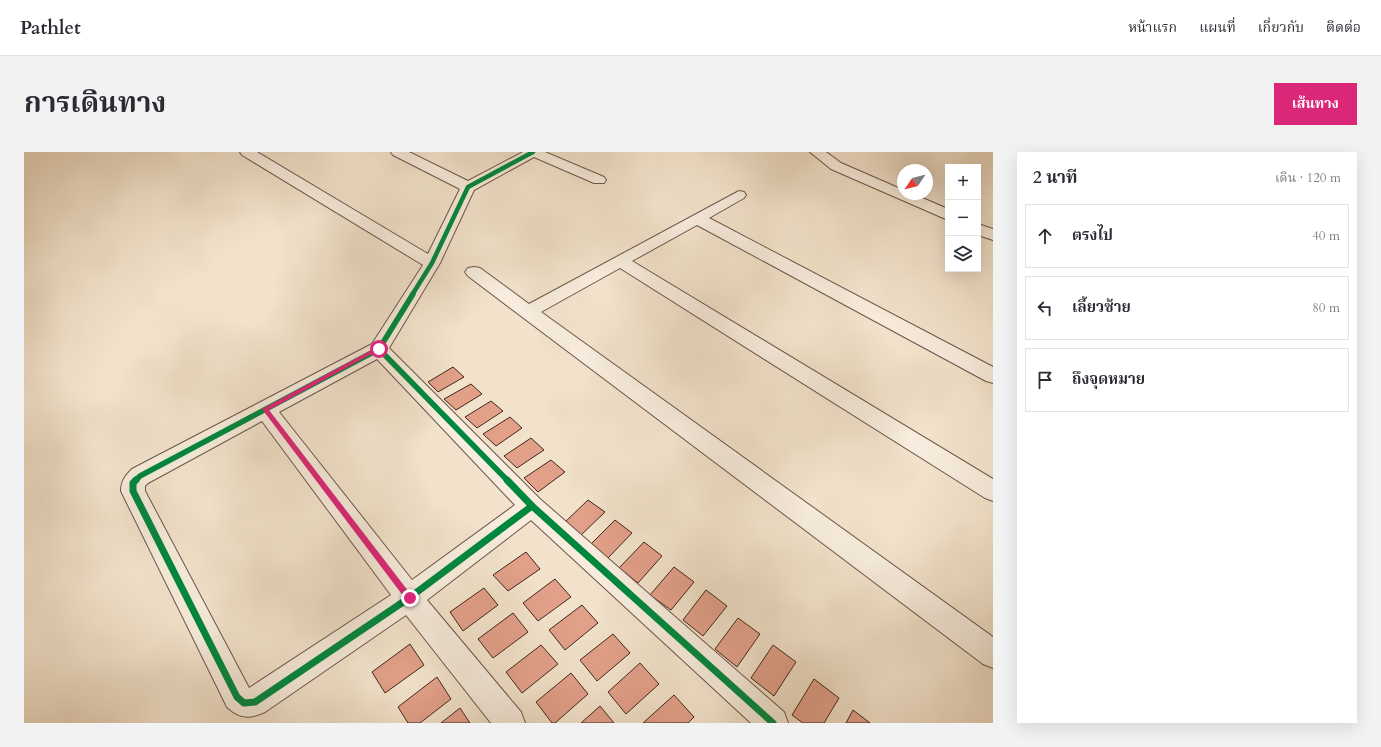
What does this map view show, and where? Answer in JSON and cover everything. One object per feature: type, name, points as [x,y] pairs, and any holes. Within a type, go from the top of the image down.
[{"type":"street","points":[[247,152],[432,263]]},
{"type":"street","points":[[398,152],[468,187]]},
{"type":"street","points":[[532,506],[410,598],[255,702],[244,703],[237,698],[133,490],[133,483],[140,476],[379,349],[432,263],[468,187],[533,152],[599,180]]},
{"type":"street","points":[[817,152],[836,166],[945,214]]},
{"type":"street","points":[[528,312],[739,195]]},
{"type":"street","points":[[697,218],[993,376]]},
{"type":"street","points":[[981,230],[993,235]]},
{"type":"street","points":[[620,261],[993,491]]},
{"type":"street","points":[[474,272],[993,654]]},
{"type":"street","points":[[379,349],[532,506],[774,723]]},
{"type":"street","points":[[265,409],[410,598],[510,723]]},
{"type":"building","points":[[453,367],[464,377],[438,392],[428,382]]},
{"type":"building","points":[[471,384],[482,394],[456,410],[444,399]]},
{"type":"building","points":[[491,401],[503,411],[477,428],[465,417]]},
{"type":"building","points":[[510,417],[522,428],[496,446],[483,434]]},
{"type":"building","points":[[531,438],[544,450],[517,468],[504,456]]},
{"type":"building","points":[[551,460],[565,472],[538,492],[524,478]]},
{"type":"building","points":[[588,500],[605,512],[580,536],[564,523]]},
{"type":"building","points":[[615,520],[632,533],[608,558],[590,545]]},
{"type":"building","points":[[644,542],[662,556],[638,583],[619,568]]},
{"type":"building","points":[[526,552],[540,569],[508,591],[493,575]]},
{"type":"building","points":[[674,567],[694,582],[671,610],[650,595]]},
{"type":"building","points":[[555,579],[571,597],[538,621],[523,603]]},
{"type":"building","points":[[484,588],[498,605],[463,631],[450,612]]},
{"type":"building","points":[[706,590],[727,606],[703,636],[683,620]]},
{"type":"building","points":[[582,605],[598,623],[565,650],[549,630]]},
{"type":"building","points":[[513,613],[528,632],[493,658],[478,639]]},
{"type":"building","points":[[738,618],[760,634],[737,667],[715,649]]},
{"type":"building","points":[[613,634],[630,653],[597,681],[580,660]]},
{"type":"building","points":[[410,644],[424,665],[385,693],[372,672]]},
{"type":"building","points":[[541,645],[558,664],[522,693],[506,672]]},
{"type":"building","points":[[773,645],[796,662],[774,696],[751,678]]},
{"type":"building","points":[[640,663],[659,684],[626,714],[608,692]]},
{"type":"building","points":[[571,673],[588,694],[555,723],[552,723],[536,702]]},
{"type":"building","points":[[437,677],[451,699],[420,723],[408,723],[398,707]]},
{"type":"building","points":[[814,679],[839,698],[824,723],[803,723],[792,715]]},
{"type":"building","points":[[674,695],[694,717],[688,723],[643,723]]},
{"type":"building","points":[[600,706],[614,723],[581,723]]},
{"type":"building","points":[[460,708],[470,723],[441,723]]},
{"type":"building","points":[[853,710],[870,723],[846,723]]},
{"type":"cycle path","points":[[533,152],[468,187],[432,263],[379,349],[532,506],[773,723]]},
{"type":"cycle path","points":[[379,349],[140,476],[133,483],[133,491],[237,697],[244,703],[255,702],[409,598],[532,506]]},
{"type":"route","points":[[379,349],[265,409],[410,598]]}]
